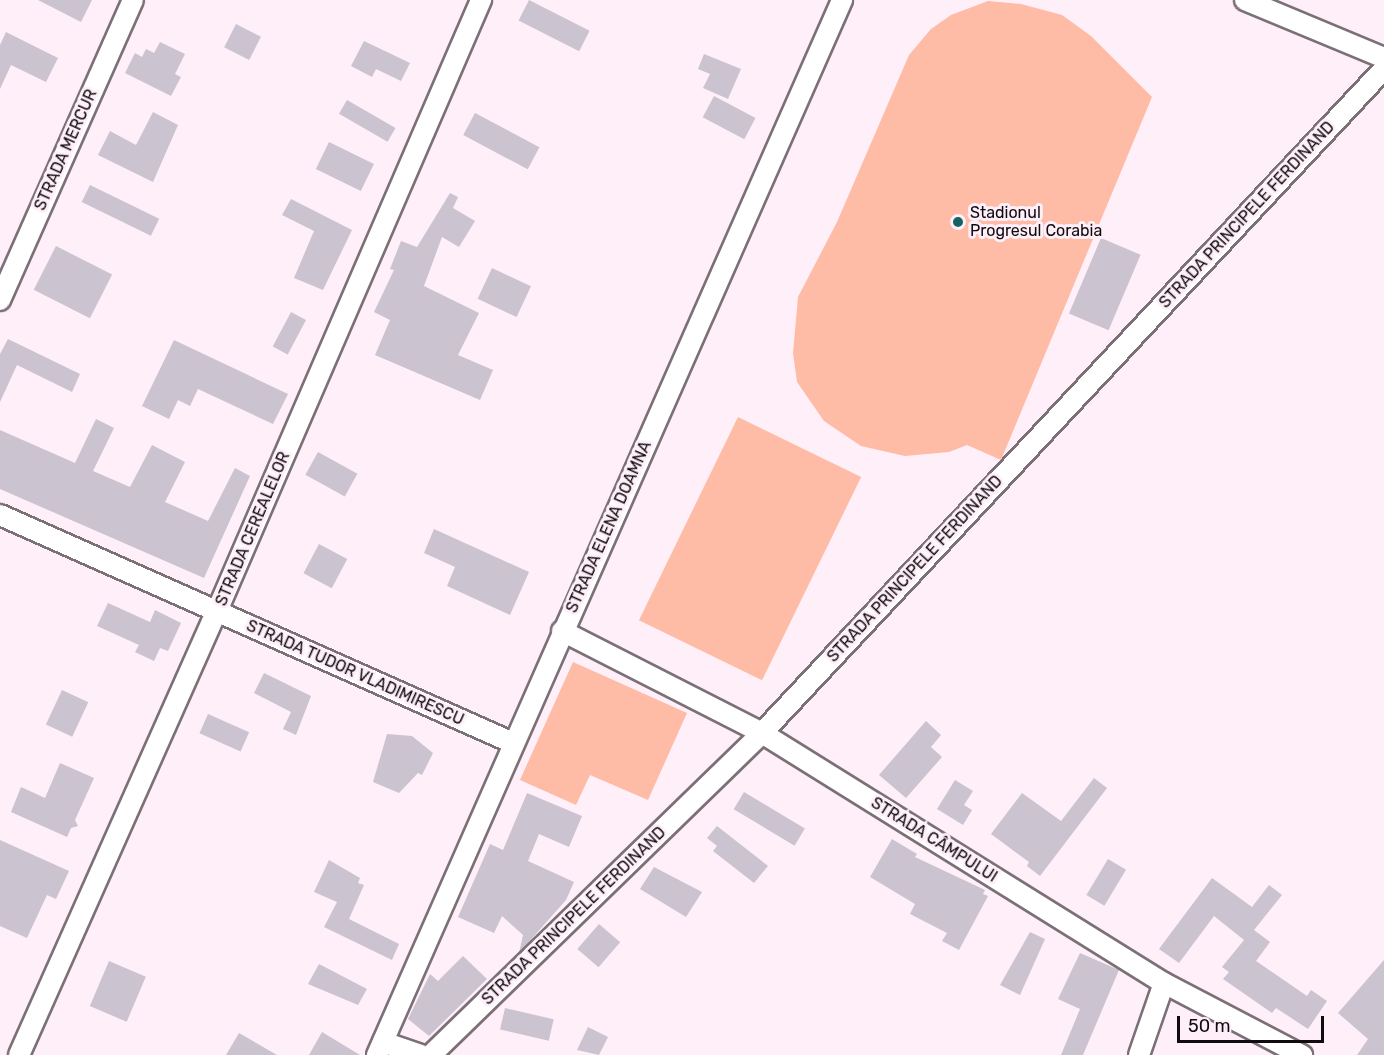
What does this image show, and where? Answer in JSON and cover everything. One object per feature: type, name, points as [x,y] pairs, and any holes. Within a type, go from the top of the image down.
[{"type":"street","name":"STRADA MERCUR","points":[[0,300],[133,0]]},
{"type":"street","name":"STRADA CEREALELOR","points":[[19,1055],[217,611],[481,0]]},
{"type":"street","name":"STRADA ELENA DOAMNA","points":[[380,1049],[562,631],[842,0]]},
{"type":"street","points":[[1245,0],[1384,58]]},
{"type":"street","name":"STRADA PRINCIPELE FERDINAND","points":[[431,1055],[762,733],[1384,69]]},
{"type":"street","name":"STRADA TUDOR VLADIMIRESCU","points":[[0,515],[513,743]]},
{"type":"street","name":"STRADA CÂMPULUI","points":[[562,631],[762,733],[1164,983],[1302,1055]]},
{"type":"street","points":[[1139,1055],[1164,983]]},
{"type":"street","points":[[380,1049],[421,1055]]},
{"type":"shaded area","points":[[988,1],[1021,4],[1062,15],[1091,36],[1152,97],[1001,460],[967,445],[949,452],[905,456],[861,446],[824,421],[797,382],[793,353],[798,297],[837,222],[909,55],[931,29],[951,15]]},
{"type":"shaded area","points":[[738,417],[861,477],[762,680],[639,620]]},
{"type":"shaded area","points":[[573,662],[687,713],[648,800],[590,775],[576,805],[520,780]]},
{"type":"building","points":[[38,0],[92,0],[81,22]]},
{"type":"building","points":[[529,0],[590,31],[579,51],[519,20]]},
{"type":"building","points":[[236,24],[261,37],[249,60],[224,47]]},
{"type":"building","points":[[6,32],[58,58],[46,82],[11,65],[0,89],[0,45]]},
{"type":"building","points":[[364,41],[410,63],[401,81],[376,69],[372,77],[351,66]]},
{"type":"building","points":[[160,42],[185,54],[175,74],[181,77],[171,96],[125,73],[135,53],[142,57],[146,49],[154,53]]},
{"type":"building","points":[[704,54],[741,69],[728,99],[703,88],[710,74],[698,69]]},
{"type":"building","points":[[714,96],[755,118],[744,139],[703,117]]},
{"type":"building","points":[[347,100],[395,128],[387,142],[339,114]]},
{"type":"building","points":[[153,112],[178,125],[153,182],[98,155],[110,131],[136,145]]},
{"type":"building","points":[[475,113],[539,147],[528,169],[463,135]]},
{"type":"building","points":[[329,142],[374,164],[361,191],[316,169]]},
{"type":"building","points":[[90,185],[159,219],[151,236],[82,202]]},
{"type":"building","points":[[450,193],[458,197],[453,208],[475,221],[459,247],[442,237],[424,286],[479,313],[458,355],[493,370],[480,400],[375,355],[390,320],[374,312],[394,270],[390,269],[401,241],[417,247]]},
{"type":"building","points":[[291,199],[352,230],[323,290],[294,278],[314,231],[282,215]]},
{"type":"building","points":[[1101,238],[1141,255],[1109,330],[1069,313]]},
{"type":"building","points":[[56,246],[112,275],[90,318],[34,290]]},
{"type":"building","points":[[492,268],[531,286],[517,317],[478,299]]},
{"type":"building","points":[[291,312],[306,320],[288,354],[273,346]]},
{"type":"building","points":[[8,339],[80,374],[72,392],[17,365],[0,402],[0,354]]},
{"type":"building","points":[[174,340],[288,394],[273,424],[198,389],[190,406],[178,400],[169,419],[142,406]]},
{"type":"building","points":[[96,419],[114,428],[93,471],[130,487],[152,445],[185,462],[165,502],[208,521],[235,468],[250,476],[204,578],[0,489],[0,430],[75,463]]},
{"type":"building","points":[[318,452],[357,474],[345,497],[305,475]]},
{"type":"building","points":[[434,529],[529,572],[510,615],[447,586],[455,567],[424,553]]},
{"type":"building","points":[[319,544],[347,559],[332,588],[304,573]]},
{"type":"building","points":[[108,603],[150,622],[155,610],[181,623],[168,651],[160,648],[154,661],[135,652],[139,645],[97,626]]},
{"type":"building","points":[[264,673],[311,696],[296,735],[283,729],[291,712],[254,693]]},
{"type":"building","points":[[62,690],[88,702],[72,737],[46,724]]},
{"type":"building","points":[[208,714],[249,732],[241,751],[199,733]]},
{"type":"building","points":[[926,721],[941,735],[931,747],[942,757],[906,798],[879,775]]},
{"type":"building","points":[[387,734],[412,736],[433,753],[422,775],[418,773],[399,793],[373,782]]},
{"type":"building","points":[[60,763],[94,778],[75,820],[78,826],[71,828],[67,837],[11,812],[21,787],[45,798]]},
{"type":"building","points":[[1094,778],[1107,788],[1040,876],[1027,866],[1029,862],[991,834],[1022,793],[1061,821]]},
{"type":"building","points":[[955,780],[973,791],[964,805],[972,810],[963,825],[937,809]]},
{"type":"building","points":[[744,792],[805,829],[795,846],[734,809]]},
{"type":"building","points":[[527,793],[582,816],[569,847],[539,834],[528,861],[574,882],[566,900],[519,953],[523,935],[502,916],[494,933],[458,917],[490,844],[503,850]]},
{"type":"building","points":[[717,826],[768,866],[754,883],[713,851],[717,846],[707,838]]},
{"type":"building","points":[[892,839],[917,854],[915,857],[985,890],[983,894],[988,896],[959,950],[942,941],[947,933],[910,914],[915,904],[870,877]]},
{"type":"building","points":[[0,840],[69,871],[56,899],[47,895],[27,938],[0,926]]},
{"type":"building","points":[[1108,859],[1126,870],[1104,906],[1086,895]]},
{"type":"building","points":[[329,860],[360,878],[358,883],[364,885],[349,919],[399,944],[392,960],[324,927],[337,902],[314,892]]},
{"type":"building","points":[[654,867],[702,892],[686,917],[640,889]]},
{"type":"building","points":[[1212,878],[1252,907],[1269,885],[1282,895],[1254,930],[1270,942],[1256,961],[1307,996],[1311,990],[1327,1001],[1308,1029],[1276,1008],[1272,1013],[1223,979],[1229,972],[1222,967],[1244,940],[1214,916],[1179,963],[1159,949]]},
{"type":"building","points":[[599,924],[620,942],[598,967],[577,949]]},
{"type":"building","points":[[1030,932],[1045,939],[1020,995],[1000,985]]},
{"type":"building","points":[[1080,953],[1119,970],[1083,1055],[1061,1055],[1080,1009],[1058,999]]},
{"type":"building","points":[[463,956],[487,979],[429,1036],[408,1019],[430,974],[438,981]]},
{"type":"building","points":[[1384,960],[1384,1055],[1357,1055],[1368,1039],[1338,1013]]},
{"type":"building","points":[[109,961],[146,977],[127,1022],[90,1006]]},
{"type":"building","points":[[319,964],[367,989],[358,1005],[308,984]]},
{"type":"building","points":[[505,1008],[554,1019],[549,1041],[500,1029]]},
{"type":"building","points":[[588,1027],[608,1037],[599,1055],[577,1050]]},
{"type":"building","points":[[322,1032],[360,1055],[309,1055]]},
{"type":"building","points":[[239,1033],[277,1055],[226,1055]]},
{"type":"place","name":"Stadionul Progresul Corabia","points":[[958,222]]}]
